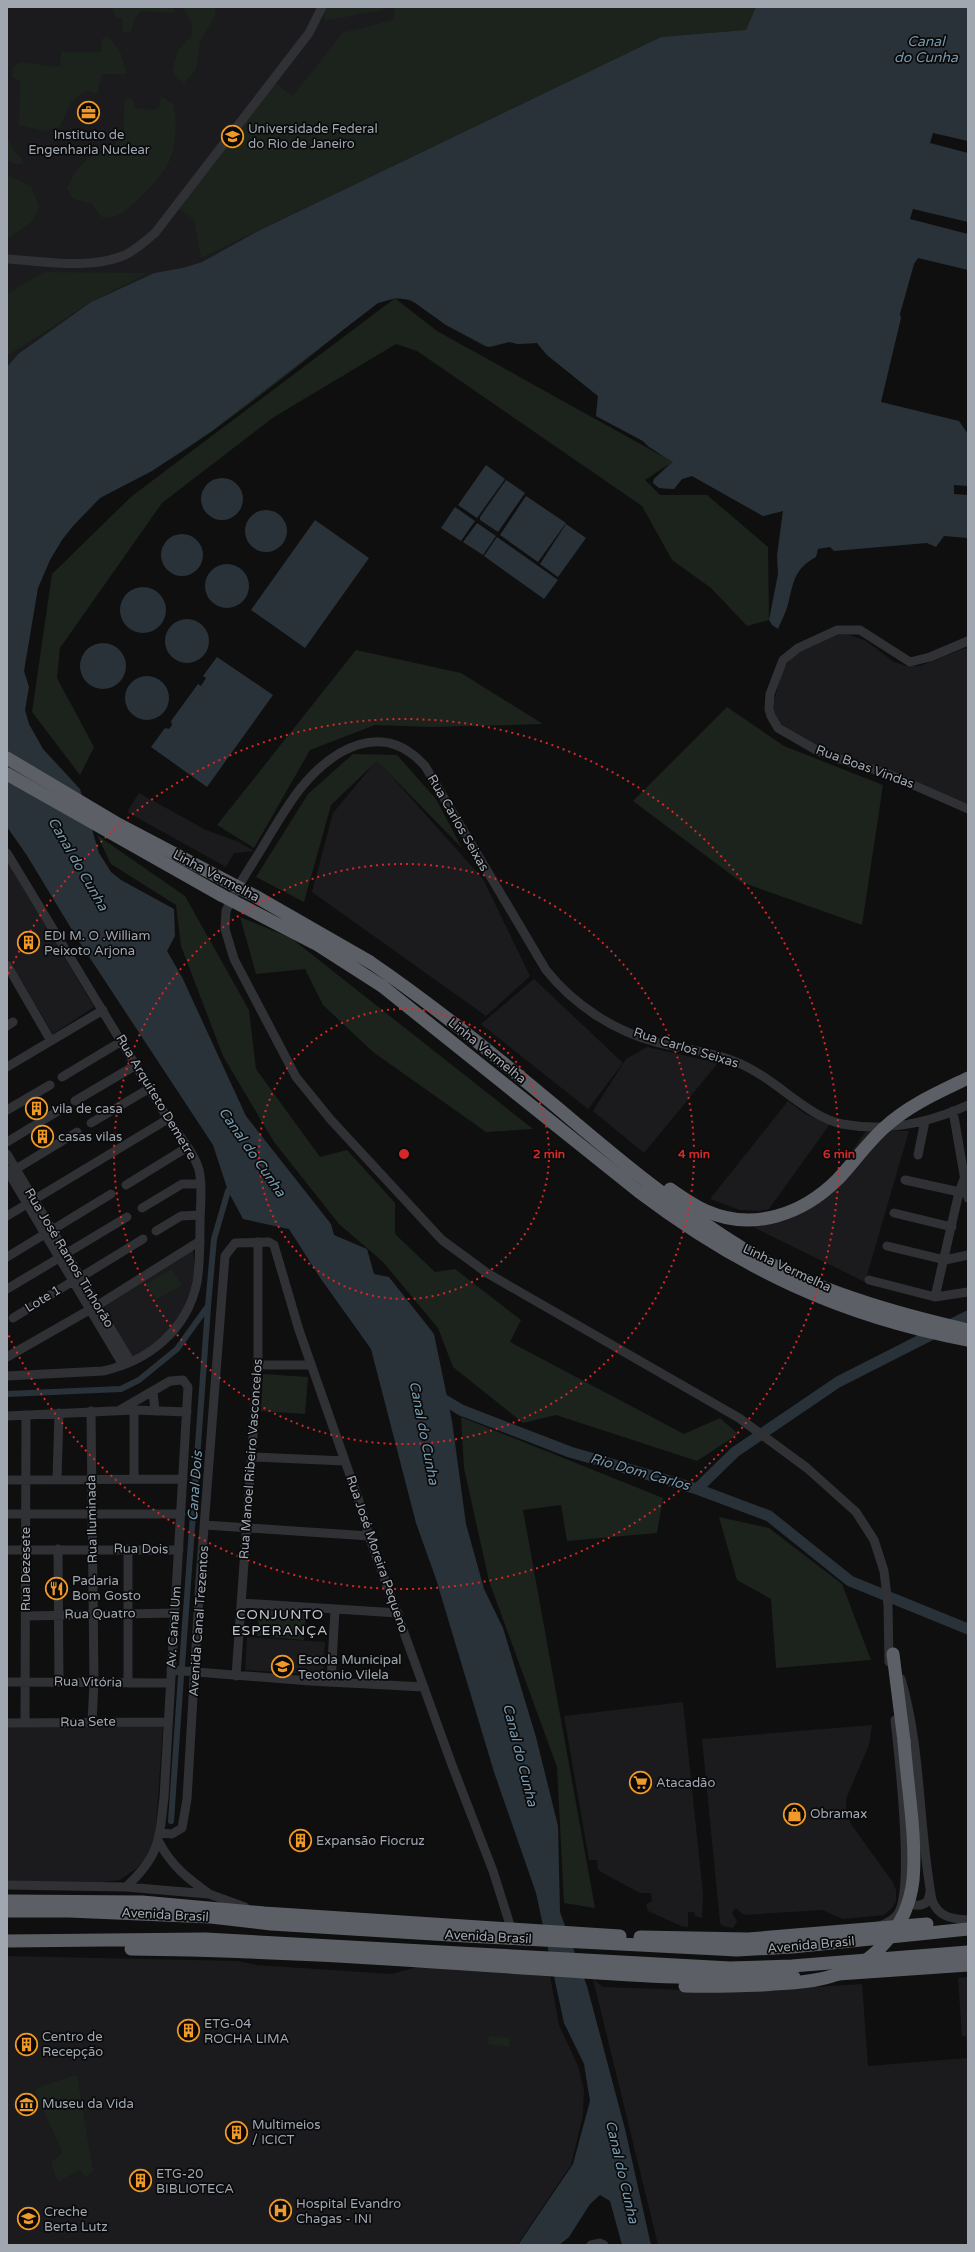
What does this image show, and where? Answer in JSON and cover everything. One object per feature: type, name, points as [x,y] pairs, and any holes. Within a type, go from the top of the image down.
[{"type":"highway","name":"Linha Vermelha","points":[[7,758],[118,824],[255,896],[370,962],[439,1012],[690,1215],[748,1251],[874,1311],[936,1334],[968,1340]]},
{"type":"highway","name":"Linha Vermelha","points":[[7,774],[221,895],[318,945],[382,986],[600,1161],[680,1222],[760,1270],[814,1295],[874,1311],[968,1330]]},
{"type":"highway","points":[[7,783],[51,800]]},
{"type":"highway","points":[[592,1137],[697,1206],[727,1217],[757,1220],[783,1216],[810,1202],[831,1185],[884,1127],[894,1119],[926,1098],[968,1078]]},
{"type":"highway","points":[[601,1970],[685,1986],[741,1986],[823,1979],[856,1967],[884,1944],[902,1918],[909,1899],[913,1879],[913,1856],[904,1741],[893,1654]]},
{"type":"highway","points":[[11,1901],[69,1911]]},
{"type":"highway","name":"Avenida Brasil","points":[[11,1901],[142,1902],[264,1913],[511,1928],[524,1934]]},
{"type":"highway","name":"Avenida Brasil","points":[[7,1911],[69,1911],[211,1917],[271,1924],[524,1934],[606,1939],[734,1940],[859,1932],[968,1920]]},
{"type":"highway","name":"Avenida Brasil","points":[[606,1939],[682,1948],[750,1949],[792,1947],[968,1929]]},
{"type":"highway","name":"Avenida Brasil","points":[[7,1941],[204,1939],[522,1962],[601,1970],[765,1978],[877,1972],[967,1956]]},
{"type":"highway","name":"Avenida Brasil","points":[[7,1948],[149,1949],[522,1962]]},
{"type":"highway","name":"Avenida Brasil","points":[[601,1970],[694,1967],[760,1968],[967,1956]]},
{"type":"street","points":[[7,259],[86,263],[113,259],[136,249],[155,233],[304,40],[322,7]]},
{"type":"street","name":"Rua Boas Vindas","points":[[968,641],[930,657],[910,662],[902,659],[860,630],[837,630],[789,654],[778,668],[769,702],[771,716],[778,728],[818,751],[851,763],[886,773],[968,809]]},
{"type":"street","name":"Rua Carlos Seixas","points":[[888,1619],[887,1593],[882,1560],[864,1522],[839,1495],[770,1440],[739,1418],[487,1273],[442,1240],[331,1120],[301,1084],[256,1004],[228,943],[225,917],[229,905],[282,815],[308,780],[347,748],[365,742],[386,742],[402,747],[413,754],[425,766],[535,953],[556,982],[576,1002],[615,1025],[656,1042],[711,1054],[750,1068],[821,1115],[840,1123],[873,1126],[901,1125],[925,1121],[968,1104]]},
{"type":"street","name":"Rua Arquiteto Demetre","points":[[7,852],[197,1166],[201,1184],[200,1241],[197,1283],[184,1316],[168,1337],[155,1348],[127,1363],[103,1371],[7,1376]]},
{"type":"street","points":[[7,965],[51,1041]]},
{"type":"street","points":[[7,1067],[103,1010]]},
{"type":"street","points":[[62,1077],[122,1041]]},
{"type":"street","points":[[75,1101],[136,1065]]},
{"type":"street","points":[[7,1110],[50,1084]]},
{"type":"street","points":[[91,1123],[150,1088]]},
{"type":"street","points":[[7,1142],[63,1108]]},
{"type":"street","points":[[935,1297],[952,1227],[965,1195],[964,1179],[953,1111]]},
{"type":"street","points":[[7,1216],[168,1119]]},
{"type":"street","points":[[918,1156],[925,1121]]},
{"type":"street","points":[[10,1172],[77,1132]]},
{"type":"street","points":[[126,1185],[186,1148]]},
{"type":"street","name":"Rua José Ramos Tinhorão","points":[[7,1154],[10,1172],[31,1202],[127,1363]]},
{"type":"street","points":[[905,1180],[965,1195]]},
{"type":"street","points":[[142,1208],[182,1184],[201,1184]]},
{"type":"street","points":[[7,1257],[111,1194]]},
{"type":"street","points":[[894,1213],[952,1227]]},
{"type":"street","points":[[156,1231],[181,1216],[200,1216]]},
{"type":"street","points":[[7,1289],[126,1217]]},
{"type":"street","name":"Lote 1","points":[[13,1318],[143,1239]]},
{"type":"street","points":[[7,1357],[94,1307],[200,1241]]},
{"type":"street","name":"Rua Manoel Ribeiro Vasconcelos","points":[[236,1676],[258,1365],[258,1242]]},
{"type":"street","name":"Avenida Canal Trezentos","points":[[159,1837],[178,1832],[183,1824],[196,1673],[200,1579],[226,1256],[235,1243],[269,1242],[274,1245]]},
{"type":"street","name":"Rua José Moreira Pequeno","points":[[274,1245],[311,1365],[345,1461],[369,1536],[493,1871],[511,1928]]},
{"type":"street","points":[[886,1246],[945,1260],[968,1255]]},
{"type":"street","points":[[869,1280],[935,1297],[968,1292]]},
{"type":"street","points":[[258,1365],[311,1365]]},
{"type":"street","name":"Av. Canal Um","points":[[153,1392],[170,1381],[183,1380],[189,1392],[168,1722],[159,1837]]},
{"type":"street","points":[[120,1410],[153,1392],[155,1411]]},
{"type":"street","points":[[7,1416],[120,1410],[187,1412]]},
{"type":"street","points":[[134,1410],[134,1479]]},
{"type":"street","name":"Rua Iluminada","points":[[91,1411],[93,1549],[92,1615],[94,1682],[92,1723]]},
{"type":"street","points":[[57,1479],[59,1413]]},
{"type":"street","name":"Rua Dezesete","points":[[26,1415],[26,1723]]},
{"type":"street","points":[[252,1457],[345,1461]]},
{"type":"street","points":[[7,1480],[183,1479]]},
{"type":"street","points":[[7,1514],[181,1514]]},
{"type":"street","points":[[205,1525],[246,1529],[369,1536]]},
{"type":"street","points":[[58,1549],[60,1615],[59,1682]]},
{"type":"street","points":[[128,1549],[128,1683]]},
{"type":"street","name":"Rua Dois","points":[[7,1550],[179,1550]]},
{"type":"street","points":[[241,1603],[398,1613]]},
{"type":"street","points":[[331,1682],[335,1609]]},
{"type":"street","name":"Rua Quatro","points":[[26,1616],[175,1613]]},
{"type":"street","points":[[888,1619],[893,1654],[912,1721],[930,1889],[934,1905],[942,1914],[955,1919],[968,1920]]},
{"type":"street","points":[[859,1932],[890,1922],[899,1912],[904,1895],[903,1822],[889,1662],[888,1619]]},
{"type":"street","points":[[171,1670],[236,1676],[424,1687]]},
{"type":"street","name":"Rua Vitória","points":[[7,1682],[170,1683]]},
{"type":"street","name":"Rua Sete","points":[[7,1723],[168,1722]]},
{"type":"street","points":[[126,1887],[146,1866],[159,1837]]},
{"type":"street","points":[[159,1837],[165,1854],[178,1871],[209,1894]]},
{"type":"street","points":[[7,1885],[126,1887],[209,1894],[264,1913]]},
{"type":"street","points":[[904,1895],[910,1903],[920,1905],[928,1901],[930,1889]]},
{"type":"street","points":[[591,2245],[600,2243],[604,2245]]},
{"type":"shaded area","name":"Universidade Federal do Rio de Janeiro","points":[[7,7],[761,7],[754,26],[738,36],[256,232],[202,262],[182,268],[154,273],[91,302],[18,354],[7,367]]},
{"type":"shaded area","points":[[107,7],[173,7],[175,13],[140,11],[134,20],[131,32],[123,32],[122,18],[116,18],[113,9]]},
{"type":"shaded area","points":[[183,7],[214,7],[216,14],[200,42],[196,70],[183,84],[172,72],[178,50],[192,35],[192,24]]},
{"type":"shaded area","points":[[325,7],[383,7],[383,10],[324,21]]},
{"type":"shaded area","points":[[395,7],[756,7],[747,30],[661,37],[201,258],[194,220],[178,208],[274,82],[293,96],[342,33],[393,20]]},
{"type":"shaded area","points":[[107,36],[120,51],[127,74],[102,74],[97,94],[86,91],[71,102],[60,127],[43,131],[19,125],[20,81],[12,77],[13,67],[20,62],[60,67],[61,52],[101,52],[102,39]]},
{"type":"shaded area","points":[[161,96],[173,104],[176,126],[173,150],[165,170],[138,200],[124,212],[113,217],[103,218],[91,203],[73,199],[67,188],[75,172],[89,157],[107,151],[123,136],[125,99],[132,99],[136,108],[151,110],[159,108]]},
{"type":"shaded area","points":[[7,136],[12,148],[24,162],[17,165],[7,160]]},
{"type":"shaded area","points":[[7,175],[31,186],[39,206],[33,221],[7,239]]},
{"type":"shaded area","points":[[460,257],[805,480],[777,556],[783,511],[763,516],[692,476],[682,479],[674,489],[659,488],[653,483],[654,479],[669,464],[645,480],[660,495],[707,495],[768,547],[769,620],[747,626],[711,588],[672,560],[642,506],[417,351],[396,344],[274,417],[162,503],[60,648],[57,678],[94,747],[80,775],[32,712],[52,574],[132,496],[394,299],[378,303],[367,310],[273,386],[197,442],[152,470],[120,486],[281,352]],"holes":[[[403,298],[417,304],[446,325],[484,346],[492,347],[509,342],[518,344],[537,343],[547,355],[598,396],[596,416],[643,441],[662,456],[437,331],[396,299]]]},
{"type":"shaded area","points":[[44,272],[148,273],[91,302],[7,356],[7,294]]},
{"type":"shaded area","points":[[836,635],[849,635],[866,641],[894,662],[906,666],[920,666],[968,647],[968,804],[823,750],[779,723],[774,712],[774,701],[782,672],[790,659],[802,651]]},
{"type":"shaded area","points":[[356,650],[461,673],[543,724],[432,727],[375,725],[310,750],[254,848],[217,825]]},
{"type":"shaded area","points":[[727,707],[784,746],[883,785],[862,925],[741,882],[633,801]]},
{"type":"shaded area","points":[[353,754],[397,755],[436,799],[462,848],[377,761],[331,805],[304,902],[256,877],[308,794]]},
{"type":"shaded area","points":[[377,760],[483,879],[530,976],[486,1016],[312,892],[333,813]]},
{"type":"shaded area","points":[[139,793],[206,830],[239,842],[254,851],[234,853],[226,867],[127,812]]},
{"type":"shaded area","points":[[97,835],[185,896],[249,1010],[256,1069],[320,1157],[347,1150],[395,1203],[395,1234],[435,1272],[455,1269],[521,1320],[510,1342],[684,1434],[720,1418],[738,1434],[697,1461],[556,1415],[523,1423],[453,1367],[438,1328],[383,1262],[339,1224],[274,1142],[223,1056],[181,946],[176,905],[111,864]]},
{"type":"shaded area","points":[[7,859],[94,1007],[53,1034],[7,957]]},
{"type":"shaded area","points":[[240,917],[291,938],[533,1129],[486,1132],[373,1052],[323,1005],[305,969],[256,974]]},
{"type":"shaded area","points":[[534,979],[623,1063],[588,1109],[481,1024]]},
{"type":"shaded area","points":[[647,1047],[718,1063],[644,1153],[593,1111],[626,1059]]},
{"type":"shaded area","points":[[788,1101],[805,1114],[830,1124],[769,1209],[759,1211],[740,1210],[710,1199]]},
{"type":"shaded area","points":[[866,1131],[909,1131],[865,1282],[755,1228],[757,1224],[804,1211],[826,1197],[860,1159],[851,1152]]},
{"type":"shaded area","points":[[193,1249],[195,1269],[191,1288],[183,1309],[174,1324],[160,1340],[133,1357],[103,1305]]},
{"type":"shaded area","points":[[172,1269],[182,1285],[156,1300],[146,1284]]},
{"type":"shaded area","points":[[263,1374],[308,1377],[305,1414],[261,1411]]},
{"type":"shaded area","points":[[461,1417],[663,1498],[657,1533],[567,1541],[561,1505],[523,1510],[595,1908],[564,1903],[557,1767],[489,1581],[464,1468]]},
{"type":"shaded area","points":[[719,1517],[769,1528],[842,1584],[871,1660],[776,1668],[771,1599],[737,1580]]},
{"type":"shaded area","points":[[259,1609],[306,1613],[304,1640],[257,1636]]},
{"type":"shaded area","points":[[247,1637],[325,1642],[323,1675],[245,1670]]},
{"type":"shaded area","points":[[683,1702],[703,1894],[702,1918],[695,1916],[694,1912],[688,1912],[688,1927],[681,1926],[648,1911],[646,1905],[652,1901],[651,1893],[640,1893],[601,1872],[598,1869],[597,1860],[589,1860],[564,1716]]},
{"type":"shaded area","points":[[872,1725],[869,1745],[846,1799],[846,1813],[851,1824],[892,1881],[896,1890],[896,1902],[892,1908],[884,1915],[843,1919],[822,1910],[744,1915],[736,1908],[732,1913],[737,1921],[733,1928],[723,1926],[720,1923],[702,1739]]},
{"type":"shaded area","points":[[163,1726],[155,1841],[148,1856],[137,1868],[120,1880],[97,1883],[7,1881],[7,1727]]},
{"type":"shaded area","points":[[7,1956],[238,1961],[256,1965],[391,1974],[417,1967],[550,1975],[559,2025],[578,2066],[584,2090],[583,2115],[571,2165],[517,2245],[7,2245]]},
{"type":"shaded area","points":[[968,1977],[968,2245],[658,2245],[593,1979],[603,1987],[740,1992],[862,1984],[868,2066],[967,2058],[966,2036],[962,2036],[958,1978]]},
{"type":"shaded area","points":[[489,2036],[510,2038],[509,2047],[488,2044]]},
{"type":"shaded area","points":[[75,2075],[77,2076],[93,2171],[86,2177],[80,2170],[59,2181],[57,2180],[51,2162],[61,2154],[62,2151],[35,2091],[37,2088]]},
{"type":"water","name":"Canal do Cunha","points":[[756,7],[968,7],[968,141],[933,133],[930,143],[968,153],[968,222],[913,209],[910,219],[968,234],[968,270],[918,258],[914,264],[900,314],[901,318],[881,402],[959,421],[968,434],[968,486],[954,485],[954,494],[968,495],[968,538],[944,536],[936,547],[927,543],[834,551],[830,547],[818,549],[816,557],[804,565],[794,580],[787,607],[778,629],[772,625],[769,620],[778,574],[777,556],[783,511],[763,516],[692,476],[682,479],[674,489],[659,488],[653,483],[654,479],[673,462],[649,447],[643,441],[596,416],[598,396],[547,355],[537,343],[518,344],[509,342],[488,347],[446,325],[411,300],[395,298],[378,303],[212,431],[152,471],[100,498],[73,526],[62,540],[50,560],[38,588],[24,671],[29,687],[25,710],[29,724],[43,749],[80,789],[99,853],[111,872],[121,880],[174,909],[175,936],[167,951],[182,977],[246,1116],[331,1224],[334,1235],[367,1249],[374,1274],[389,1277],[434,1334],[452,1421],[466,1524],[484,1589],[503,1628],[536,1737],[558,1826],[560,1912],[587,1986],[625,2129],[651,2245],[622,2245],[610,2201],[600,2195],[590,2204],[569,2237],[559,2245],[518,2245],[573,2164],[590,2101],[584,2064],[564,2023],[536,1893],[494,1772],[436,1579],[416,1523],[371,1349],[321,1279],[289,1229],[243,1219],[228,1191],[213,1145],[80,943],[26,854],[7,827],[7,367],[18,354],[91,302],[154,273],[182,268],[202,262],[256,232],[661,37],[746,30]]},
{"type":"water","points":[[486,465],[505,479],[477,518],[458,505]]},
{"type":"water","points":[[218,478],[226,478],[234,481],[240,487],[243,499],[240,511],[234,517],[226,520],[218,520],[210,517],[204,511],[201,503],[201,495],[204,487],[210,481]]},
{"type":"water","points":[[506,480],[525,493],[498,532],[480,520],[480,517]]},
{"type":"water","points":[[526,496],[566,523],[538,562],[500,535]]},
{"type":"water","points":[[455,507],[475,521],[461,541],[441,528]]},
{"type":"water","points":[[262,510],[270,510],[278,513],[284,519],[287,531],[284,543],[278,549],[270,552],[262,552],[254,549],[248,543],[245,535],[245,527],[248,519],[254,513]]},
{"type":"water","points":[[315,520],[369,558],[305,648],[251,610]]},
{"type":"water","points":[[477,523],[496,536],[483,555],[463,542]]},
{"type":"water","points":[[566,524],[586,538],[558,577],[540,564]]},
{"type":"water","points":[[178,534],[186,534],[194,537],[200,543],[203,555],[200,567],[194,573],[186,576],[178,576],[170,573],[164,567],[161,559],[161,551],[164,543],[170,537]]},
{"type":"water","points":[[497,537],[558,580],[544,599],[484,556]]},
{"type":"water","points":[[227,564],[239,568],[245,574],[249,586],[245,598],[239,604],[227,608],[215,604],[209,598],[205,586],[209,574],[215,568]]},
{"type":"water","points":[[143,587],[156,591],[162,597],[166,610],[162,623],[156,629],[143,633],[130,629],[124,623],[120,610],[124,597],[130,591]]},
{"type":"water","points":[[183,619],[191,619],[196,620],[203,625],[208,632],[208,650],[203,657],[196,662],[183,663],[175,660],[168,653],[165,645],[165,637],[168,629],[175,622]]},
{"type":"water","points":[[103,643],[116,647],[122,653],[126,666],[122,679],[116,685],[103,689],[90,685],[84,679],[80,666],[84,653],[90,647]]},
{"type":"water","points":[[217,657],[273,695],[207,787],[151,747],[165,728],[169,729],[172,725],[171,721],[198,684],[201,686],[206,678],[203,676]]},
{"type":"water","points":[[143,676],[151,676],[163,682],[169,694],[169,702],[163,714],[151,720],[143,720],[131,714],[125,702],[125,694],[131,682]]},
{"type":"waterway","points":[[7,1394],[121,1389],[139,1380],[177,1349],[208,1306],[214,1239],[228,1191],[232,1186]]},
{"type":"waterway","name":"Canal Dois","points":[[182,1666],[208,1307]]},
{"type":"waterway","name":"Rio Dom Carlos","points":[[436,1395],[461,1410],[570,1452],[697,1489],[735,1452],[838,1382],[968,1316]]},
{"type":"waterway","points":[[697,1489],[769,1516],[850,1581],[968,1629]]},
{"type":"waterway","name":"Canal Dois","points":[[171,1821],[181,1676]]},
{"type":"place","name":"Instituto de Engenharia Nuclear","points":[[89,113]]},
{"type":"place","name":"Universidade Federal do Rio de Janeiro","points":[[233,136]]},
{"type":"place","name":"EDI M. O .William Peixoto Arjona","points":[[29,943]]},
{"type":"place","name":"vila de casa","points":[[36,1109]]},
{"type":"place","name":"casas vilas","points":[[42,1137]]},
{"type":"place","name":"Padaria Bom Gosto","points":[[57,1588]]},
{"type":"place","name":"Escola Municipal Teotonio Vilela","points":[[283,1667]]},
{"type":"place","name":"Atacadão","points":[[641,1783]]},
{"type":"place","name":"Obramax","points":[[794,1814]]},
{"type":"place","name":"Expansão Fiocruz","points":[[300,1841]]},
{"type":"place","name":"ETG-04 ROCHA LIMA","points":[[188,2031]]},
{"type":"place","name":"Centro de Recepção","points":[[26,2044]]},
{"type":"place","name":"Museu da Vida","points":[[27,2104]]},
{"type":"place","name":"Multimeios / ICICT","points":[[236,2132]]},
{"type":"place","name":"ETG-20 BIBLIOTECA","points":[[140,2181]]},
{"type":"place","name":"Hospital Evandro Chagas - INI","points":[[281,2211]]},
{"type":"place","name":"Creche Berta Lutz","points":[[29,2219]]},
{"type":"district","name":"CONJUNTO ESPERANÇA","points":[[280,1622]]}]
